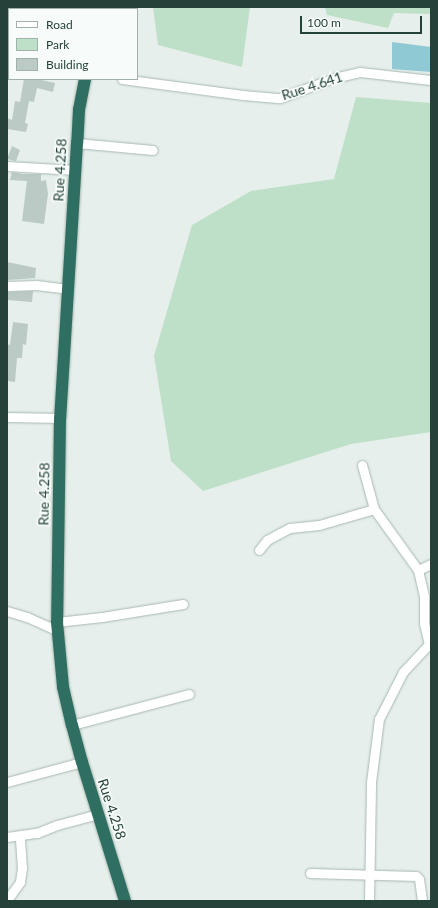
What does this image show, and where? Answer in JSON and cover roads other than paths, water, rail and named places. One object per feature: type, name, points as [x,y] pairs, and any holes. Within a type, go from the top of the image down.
[{"type":"highway","name":"Rue 4.258","points":[[85,80],[79,110],[76,143],[60,418],[58,626],[63,687],[72,726],[125,901]]},
{"type":"street","name":"Rue 4.641","points":[[130,80],[243,95],[280,98],[334,78],[360,72],[431,80]]},
{"type":"street","points":[[76,143],[153,150]]},
{"type":"street","points":[[7,166],[75,170]]},
{"type":"street","points":[[7,286],[36,285],[68,289]]},
{"type":"street","points":[[7,417],[60,418]]},
{"type":"street","points":[[362,465],[374,509],[418,570],[424,597],[424,623],[430,643],[403,672],[379,719],[371,782],[369,901]]},
{"type":"street","points":[[259,550],[267,540],[290,528],[319,525],[374,509]]},
{"type":"street","points":[[418,570],[431,564]]},
{"type":"street","points":[[7,611],[58,626],[182,604]]},
{"type":"street","points":[[72,726],[189,694]]},
{"type":"street","points":[[7,782],[82,762]]},
{"type":"street","points":[[7,837],[37,833],[57,825],[98,814]]},
{"type":"street","points":[[7,900],[20,882],[22,868],[20,836]]},
{"type":"street","points":[[310,873],[369,873],[416,876],[419,879],[422,901]]},
{"type":"water","points":[[392,42],[431,47],[431,72],[392,69]]}]
